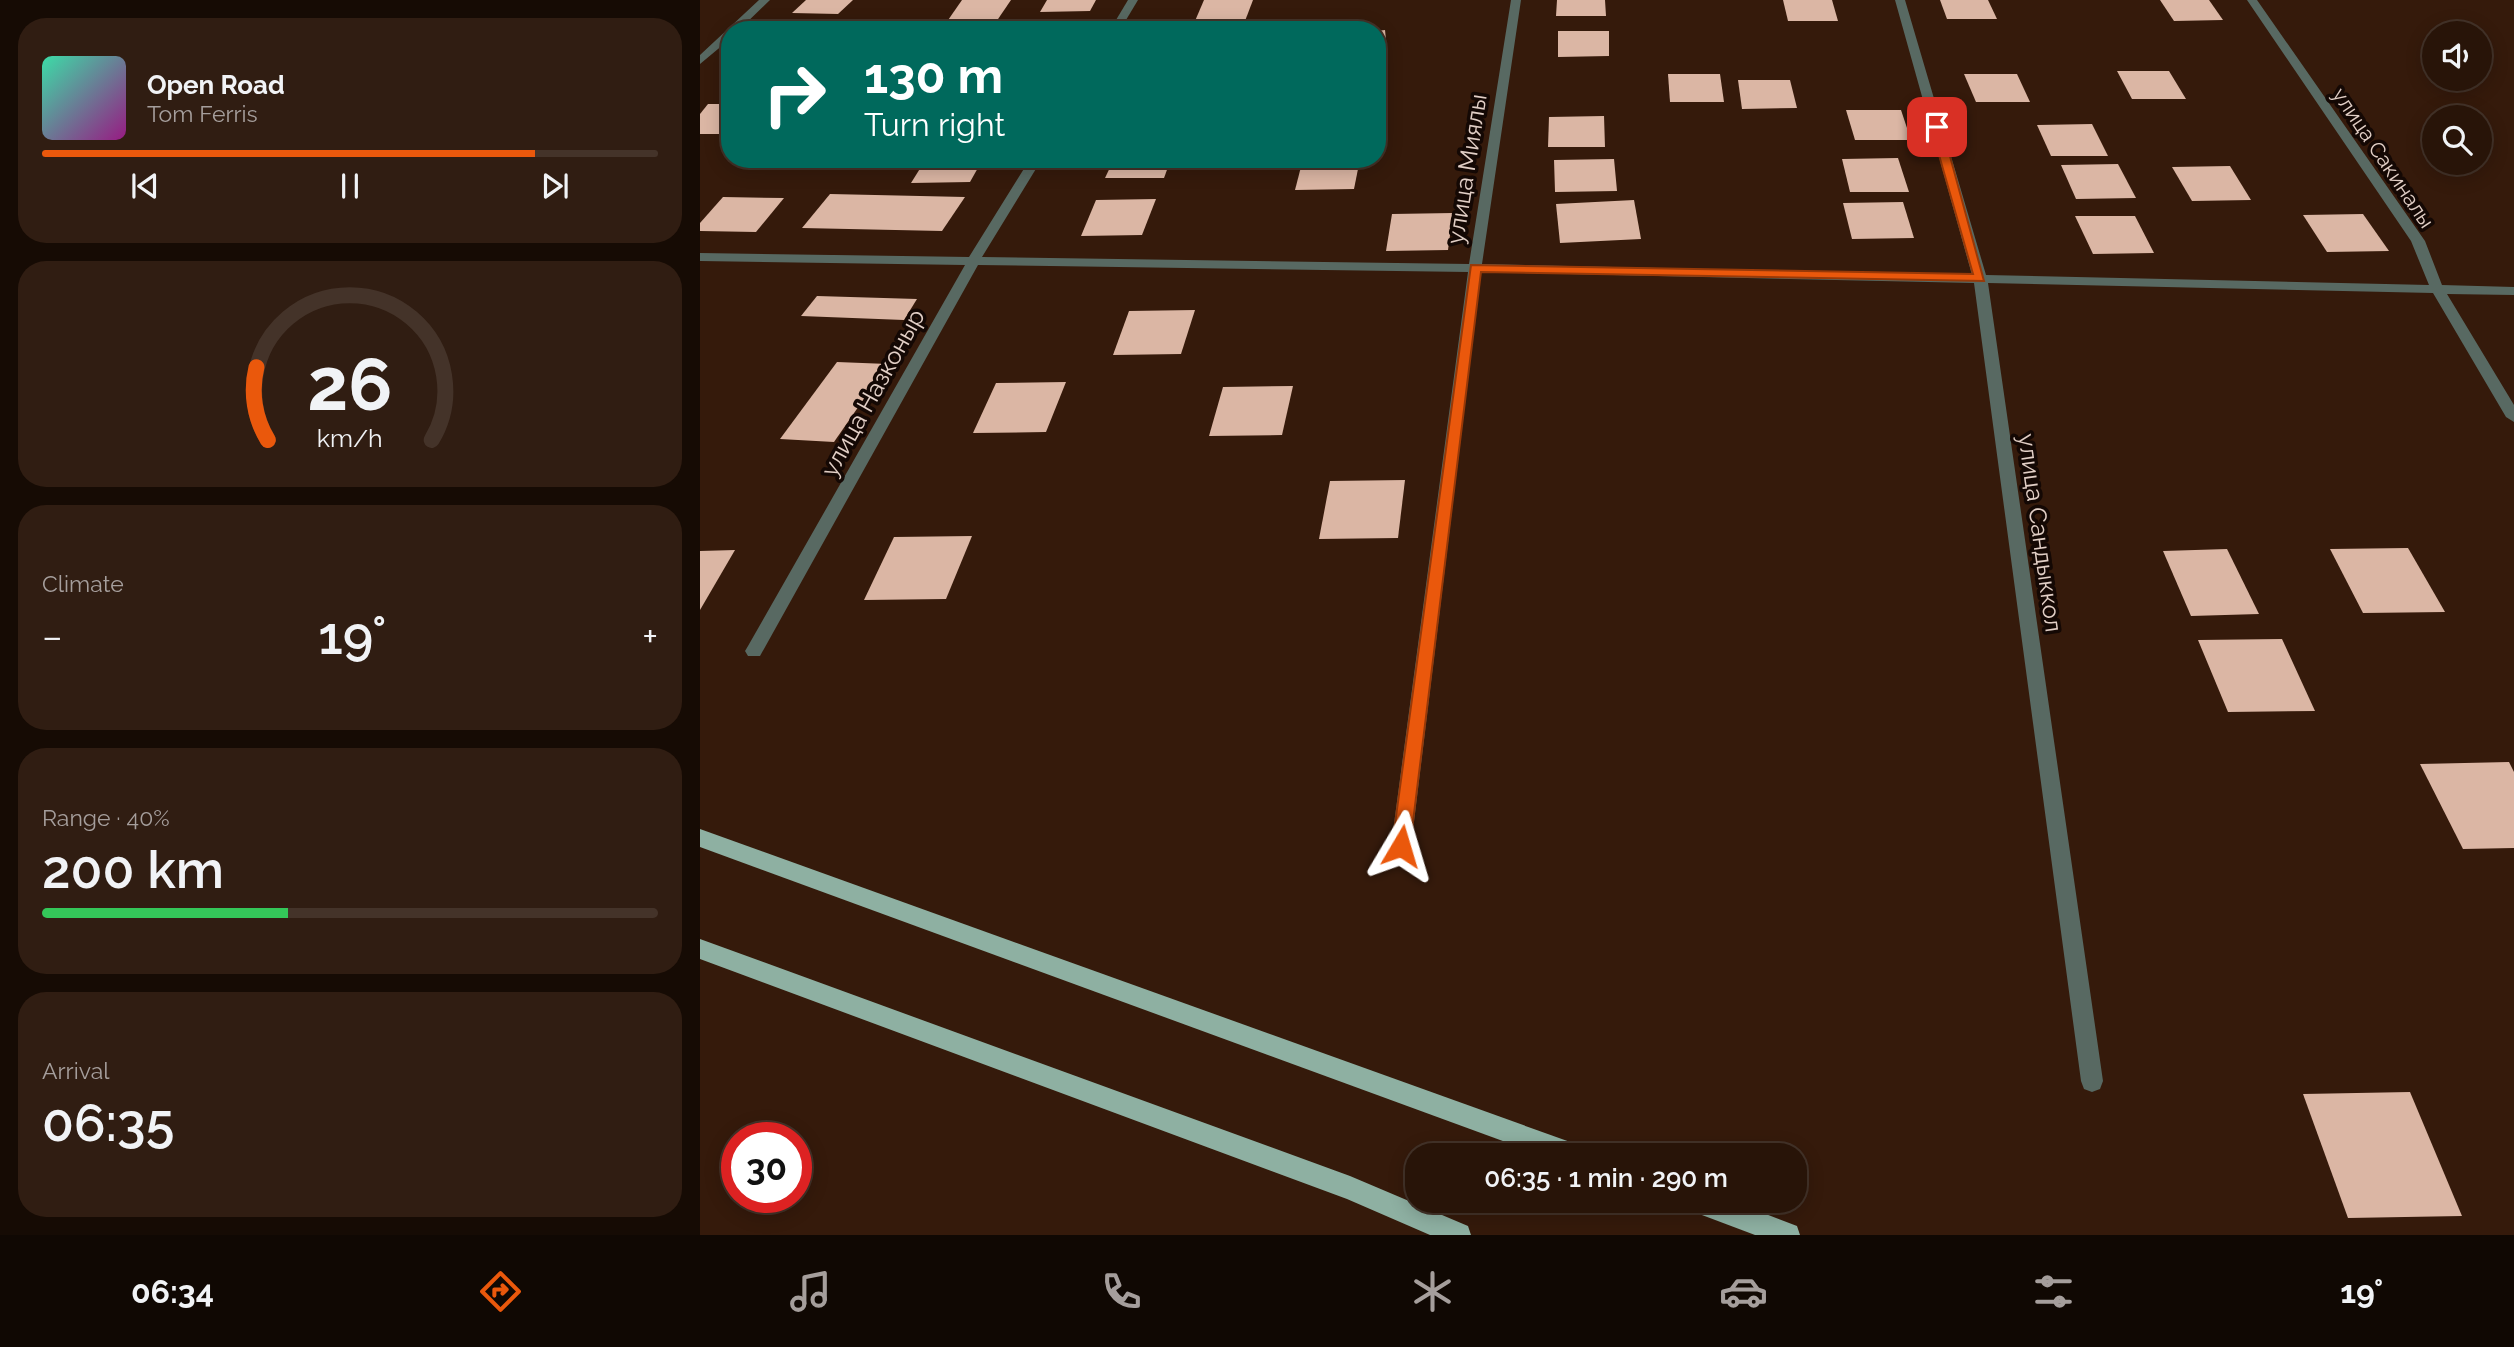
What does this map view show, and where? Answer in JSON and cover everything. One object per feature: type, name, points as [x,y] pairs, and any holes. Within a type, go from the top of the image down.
[{"type":"main road","points":[[700,838],[1540,1143]]},
{"type":"main road","points":[[700,949],[1350,1188],[1459,1235]]},
{"type":"main road","points":[[1730,1213],[1788,1235]]},
{"type":"street","points":[[742,21],[765,0]]},
{"type":"street","points":[[1120,21],[1133,0]]},
{"type":"street","name":"улица Миялы","points":[[1401,846],[1475,268],[1516,0]]},
{"type":"street","name":"улица Сандыккол","points":[[1900,0],[1980,278],[2092,1081]]},
{"type":"street","name":"улица Сакиналы","points":[[2252,0],[2418,241],[2437,289],[2514,417]]},
{"type":"street","points":[[700,61],[721,41]]},
{"type":"street","name":"улица Назконыр","points":[[754,651],[974,260],[1030,168]]},
{"type":"street","points":[[700,257],[1475,268],[2514,291]]},
{"type":"building","points":[[806,0],[853,0],[838,14],[792,13]]},
{"type":"building","points":[[962,0],[1011,0],[997,21],[947,21]]},
{"type":"building","points":[[1047,0],[1096,0],[1090,11],[1040,12]]},
{"type":"building","points":[[1204,0],[1253,0],[1245,21],[1195,21]]},
{"type":"building","points":[[1557,0],[1605,0],[1606,16],[1556,16]]},
{"type":"building","points":[[1783,0],[1832,0],[1838,21],[1788,21]]},
{"type":"building","points":[[1940,0],[1988,0],[1997,19],[1947,19]]},
{"type":"building","points":[[2160,0],[2209,0],[2223,20],[2174,21]]},
{"type":"building","points":[[1558,31],[1609,31],[1609,56],[1558,57]]},
{"type":"building","points":[[2117,71],[2169,71],[2186,99],[2132,99]]},
{"type":"building","points":[[1668,74],[1720,74],[1724,102],[1670,102]]},
{"type":"building","points":[[1964,74],[2017,74],[2030,102],[1976,102]]},
{"type":"building","points":[[1738,80],[1790,80],[1797,108],[1742,109]]},
{"type":"building","points":[[708,104],[721,104],[721,134],[700,134],[700,114]]},
{"type":"building","points":[[1846,110],[1901,110],[1911,140],[1855,140]]},
{"type":"building","points":[[1604,116],[1605,147],[1548,147],[1549,117]]},
{"type":"building","points":[[2092,124],[2108,156],[2051,156],[2037,125]]},
{"type":"building","points":[[1898,158],[1909,192],[1850,192],[1842,159]]},
{"type":"building","points":[[1614,159],[1617,191],[1555,192],[1554,160]]},
{"type":"building","points":[[2118,164],[2136,198],[2076,199],[2061,165]]},
{"type":"building","points":[[2230,166],[2251,200],[2192,201],[2172,167]]},
{"type":"building","points":[[920,168],[978,168],[970,182],[911,183]]},
{"type":"building","points":[[1110,168],[1168,168],[1164,178],[1105,178]]},
{"type":"building","points":[[1301,168],[1358,168],[1354,189],[1295,190]]},
{"type":"building","points":[[830,194],[965,197],[942,231],[802,228]]},
{"type":"building","points":[[723,197],[784,198],[756,232],[700,231],[700,223]]},
{"type":"building","points":[[1156,199],[1142,235],[1081,236],[1096,200]]},
{"type":"building","points":[[1634,200],[1641,239],[1560,243],[1556,204]]},
{"type":"building","points":[[1903,202],[1914,238],[1852,239],[1843,203]]},
{"type":"building","points":[[1453,213],[1448,250],[1386,251],[1392,214]]},
{"type":"building","points":[[2363,214],[2389,251],[2327,252],[2303,215]]},
{"type":"building","points":[[2075,216],[2135,216],[2154,253],[2093,254]]},
{"type":"building","points":[[817,296],[917,299],[904,320],[801,316]]},
{"type":"building","points":[[1195,310],[1181,354],[1113,355],[1129,311]]},
{"type":"building","points":[[837,362],[888,364],[834,442],[780,439]]},
{"type":"building","points":[[1066,382],[1046,432],[973,433],[996,383]]},
{"type":"building","points":[[1293,386],[1282,435],[1209,436],[1223,387]]},
{"type":"building","points":[[1405,480],[1398,538],[1319,539],[1330,481]]},
{"type":"building","points":[[972,536],[946,599],[864,600],[894,537]]},
{"type":"building","points":[[2408,548],[2445,612],[2363,613],[2330,549]]},
{"type":"building","points":[[2227,549],[2259,614],[2191,616],[2163,551]]},
{"type":"building","points":[[735,550],[700,610],[700,551]]},
{"type":"building","points":[[2282,639],[2315,711],[2228,712],[2198,640]]},
{"type":"building","points":[[2509,762],[2514,772],[2514,848],[2463,849],[2420,764]]},
{"type":"building","points":[[2410,1092],[2462,1216],[2348,1218],[2303,1094]]},
{"type":"route","points":[[1401,846],[1475,268],[1980,278],[1937,127]]}]
